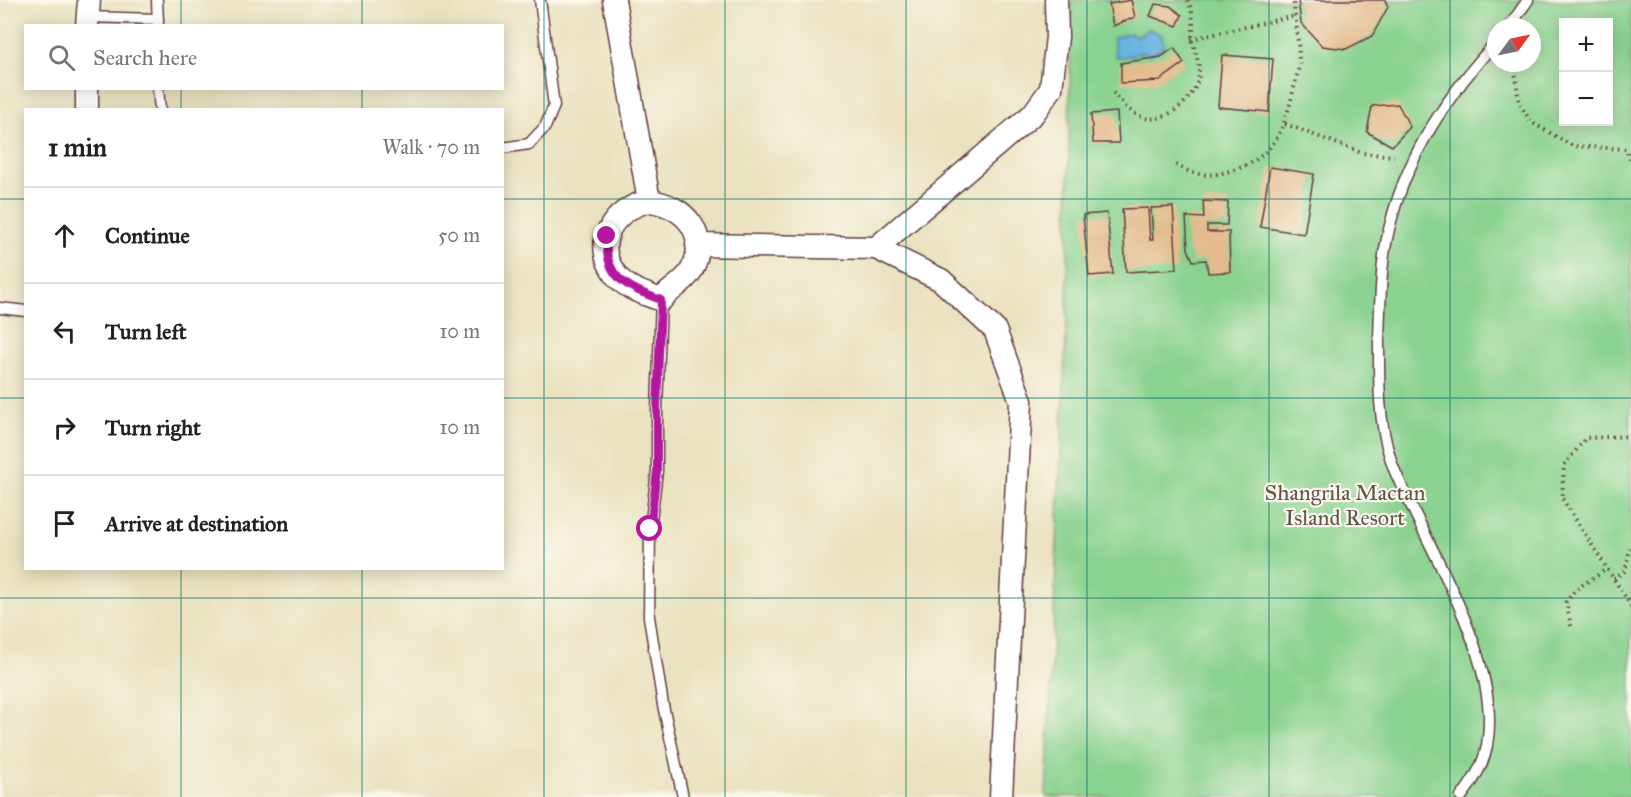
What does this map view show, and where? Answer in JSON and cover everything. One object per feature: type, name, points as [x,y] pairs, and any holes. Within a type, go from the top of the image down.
[{"type":"street","points":[[614,0],[649,201]]},
{"type":"street","points":[[876,248],[1033,114],[1051,89],[1057,37],[1056,0]]},
{"type":"street","points":[[87,90],[87,108]]},
{"type":"street","points":[[649,201],[670,206],[687,218],[698,245],[696,259],[690,272],[661,300],[627,286],[616,276],[609,264],[606,250],[607,236],[618,217],[635,204],[649,201]]},
{"type":"street","points":[[698,245],[876,248],[941,279],[995,330],[1021,401],[1001,797]]},
{"type":"lane","points":[[88,14],[158,22],[157,0]]},
{"type":"lane","points":[[504,148],[529,144],[545,127],[554,106],[540,0]]},
{"type":"lane","points":[[1515,18],[1528,0]]},
{"type":"lane","points":[[1461,797],[1480,768],[1487,747],[1489,716],[1484,680],[1455,598],[1390,459],[1379,412],[1381,287],[1393,216],[1413,159],[1456,88],[1487,52]]},
{"type":"lane","points":[[158,90],[160,108]]},
{"type":"lane","points":[[661,300],[657,471],[650,529],[649,617],[663,705],[683,797]]},
{"type":"lane","points":[[0,308],[24,310]]},
{"type":"path","points":[[1113,93],[1130,111],[1142,117],[1151,118],[1173,111],[1193,93],[1199,72],[1196,49],[1191,39],[1194,23],[1188,0]]},
{"type":"path","points":[[1176,165],[1187,172],[1205,176],[1218,175],[1257,160],[1269,150],[1285,124],[1299,67],[1293,0]]},
{"type":"path","points":[[1191,39],[1295,16]]},
{"type":"path","points":[[1515,72],[1519,103],[1531,122],[1573,146],[1626,149],[1631,162]]},
{"type":"path","points":[[1285,124],[1362,153],[1413,159]]},
{"type":"path","points":[[1631,436],[1586,438],[1564,465],[1562,498],[1631,606]]},
{"type":"path","points":[[1614,579],[1625,571],[1631,544]]},
{"type":"path","points":[[1570,626],[1566,602],[1575,590],[1607,569]]},
{"type":"green space","name":"Shangrila Mactan Island Resort","points":[[1071,0],[1631,0],[1631,797],[1046,797],[1067,312]]},
{"type":"water","points":[[1149,29],[1162,35],[1164,45],[1161,49],[1150,55],[1143,52],[1116,57],[1113,38],[1130,33],[1137,36]]},
{"type":"building","points":[[1131,0],[1135,17],[1113,26],[1109,4]]},
{"type":"building","points":[[1298,0],[1385,0],[1388,7],[1372,36],[1346,49],[1322,46],[1301,23]]},
{"type":"building","points":[[1155,4],[1170,6],[1182,15],[1177,26],[1150,16]]},
{"type":"building","points":[[1174,48],[1184,63],[1159,81],[1121,83],[1121,63],[1161,57]]},
{"type":"building","points":[[1222,55],[1273,59],[1269,112],[1218,107]]},
{"type":"building","points":[[1398,104],[1410,127],[1392,146],[1367,132],[1372,106]]},
{"type":"building","points":[[1117,112],[1119,143],[1093,143],[1091,114]]},
{"type":"building","points":[[1270,167],[1314,174],[1304,234],[1260,227]]},
{"type":"building","points":[[1203,201],[1228,202],[1227,225],[1207,225],[1207,232],[1229,232],[1230,272],[1208,273],[1206,260],[1193,261],[1188,249],[1186,217],[1204,218]]},
{"type":"building","points":[[1173,207],[1177,269],[1126,272],[1122,209],[1148,208],[1150,240],[1153,240],[1151,208]]},
{"type":"building","points":[[1107,213],[1113,274],[1089,276],[1083,215]]},
{"type":"route","points":[[607,236],[606,250],[609,264],[616,276],[627,286],[661,300],[657,471],[650,529]]}]
